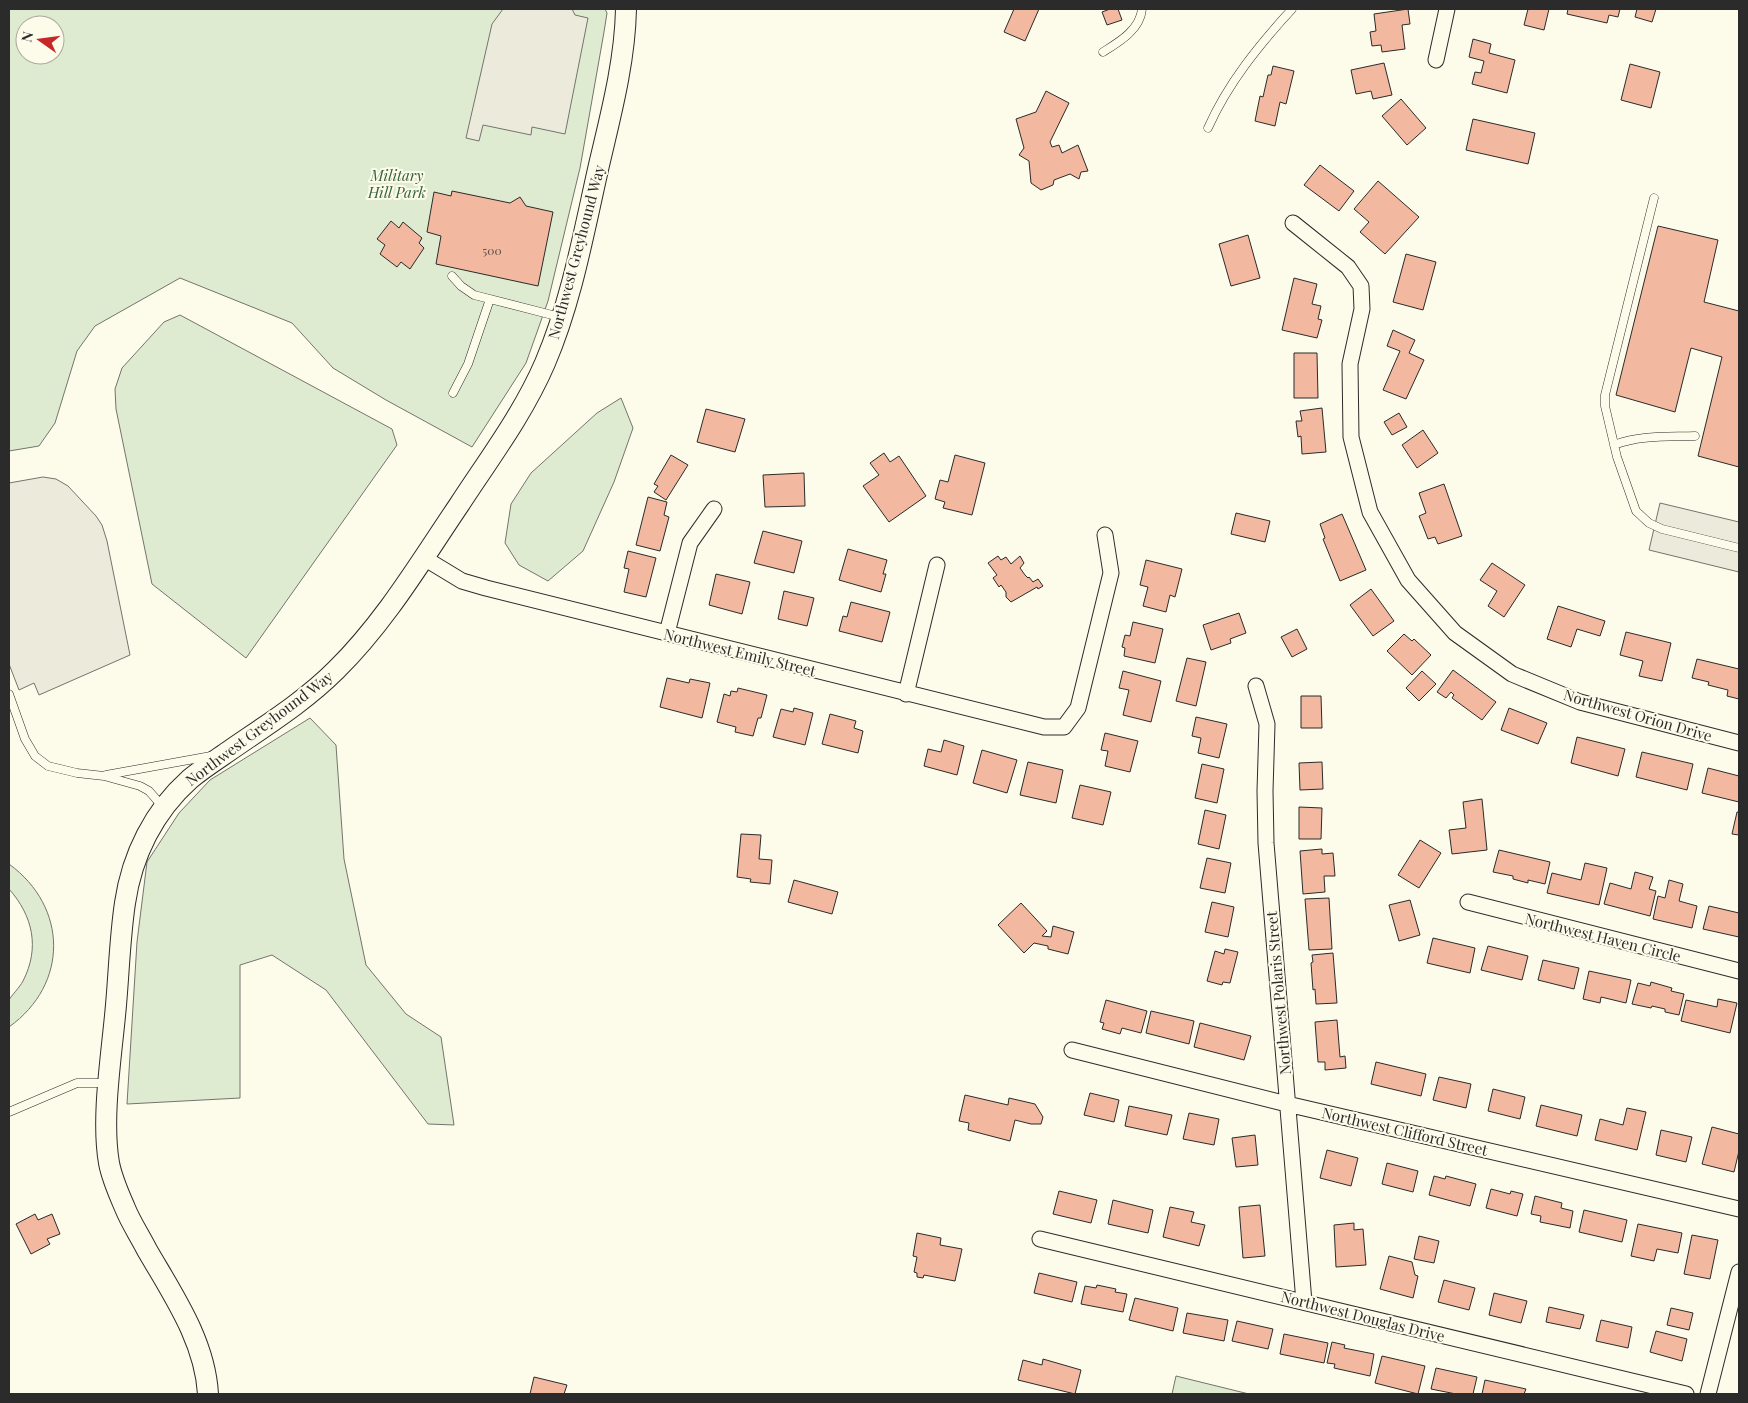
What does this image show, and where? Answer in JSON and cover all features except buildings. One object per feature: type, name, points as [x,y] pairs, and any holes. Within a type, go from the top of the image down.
[{"type":"street","name":"Northwest Greyhound Way","points":[[208,1394],[207,1380],[194,1336],[185,1315],[127,1214],[115,1184],[107,1147],[109,1083],[125,901],[133,868],[150,827],[163,808],[191,778],[304,698],[336,671],[382,616],[424,558],[514,423],[546,362],[562,317],[603,148],[621,54],[626,9]]},
{"type":"street","points":[[1436,60],[1447,9]]},
{"type":"street","name":"Northwest Orion Drive","points":[[1293,223],[1348,267],[1361,286],[1362,309],[1350,364],[1352,436],[1370,512],[1408,580],[1455,633],[1512,674],[1580,702],[1739,743]]},
{"type":"street","points":[[667,633],[690,543],[714,509]]},
{"type":"street","name":"Northwest Emily Street","points":[[424,558],[462,581],[906,694],[1044,727],[1064,727],[1078,708],[1112,573],[1105,535]]},
{"type":"street","points":[[906,694],[937,565]]},
{"type":"street","name":"Northwest Polaris Street","points":[[1256,686],[1267,724],[1266,843],[1304,1302]]},
{"type":"street","name":"Northwest Haven Circle","points":[[1468,902],[1739,971]]},
{"type":"street","name":"Northwest Clifford Street","points":[[1072,1050],[1287,1104],[1739,1209]]},
{"type":"street","name":"Northwest Douglas Drive","points":[[1040,1240],[1686,1394]]},
{"type":"street","points":[[1708,1394],[1739,1272]]},
{"type":"lane","points":[[1103,52],[1127,37],[1142,15],[1142,9]]},
{"type":"lane","points":[[1208,128],[1217,108],[1238,74],[1264,39],[1292,9]]},
{"type":"lane","points":[[1654,198],[1605,394],[1605,406],[1614,445],[1636,511],[1649,523],[1662,529],[1739,548]]},
{"type":"lane","points":[[452,276],[461,286],[474,295],[562,317]]},
{"type":"lane","points":[[453,393],[468,364],[490,299]]},
{"type":"lane","points":[[1614,445],[1627,440],[1646,437],[1695,436]]},
{"type":"lane","points":[[9,694],[25,739],[35,756],[48,766],[77,773],[104,776],[140,786],[149,791],[163,808]]},
{"type":"lane","points":[[104,776],[225,754]]},
{"type":"lane","points":[[9,1112],[77,1083],[109,1083]]},
{"type":"green space","name":"Military Hill Park","points":[[9,9],[605,9],[607,13],[580,168],[548,301],[526,363],[472,447],[386,400],[333,368],[292,323],[180,278],[95,326],[77,351],[55,423],[39,446],[9,451]]},
{"type":"green space","points":[[180,315],[392,429],[397,445],[246,658],[152,584],[116,409],[115,389],[122,368],[164,322]]},
{"type":"green space","points":[[621,398],[633,428],[614,482],[583,551],[548,581],[519,565],[505,543],[511,504],[531,473],[597,413]]},
{"type":"green space","points":[[310,718],[336,745],[344,859],[366,965],[406,1014],[441,1037],[454,1125],[428,1124],[326,990],[272,955],[240,965],[240,1098],[127,1104],[137,942],[147,862],[179,813],[210,780]]},
{"type":"green space","points":[[9,864],[28,882],[42,902],[51,923],[54,946],[51,968],[43,989],[29,1009],[9,1027],[9,1000],[22,983],[28,969],[32,945],[31,933],[24,910],[9,889]]},
{"type":"green space","points":[[1176,1376],[1249,1394],[1172,1394]]},
{"type":"shaded area","points":[[503,9],[572,9],[575,15],[588,18],[565,134],[532,127],[531,135],[483,125],[479,141],[466,138],[492,24]]},
{"type":"shaded area","points":[[43,477],[56,479],[68,486],[102,525],[107,541],[130,655],[39,695],[34,683],[19,690],[9,664],[9,483]]},
{"type":"shaded area","points":[[1660,503],[1739,522],[1739,572],[1649,550]]}]
